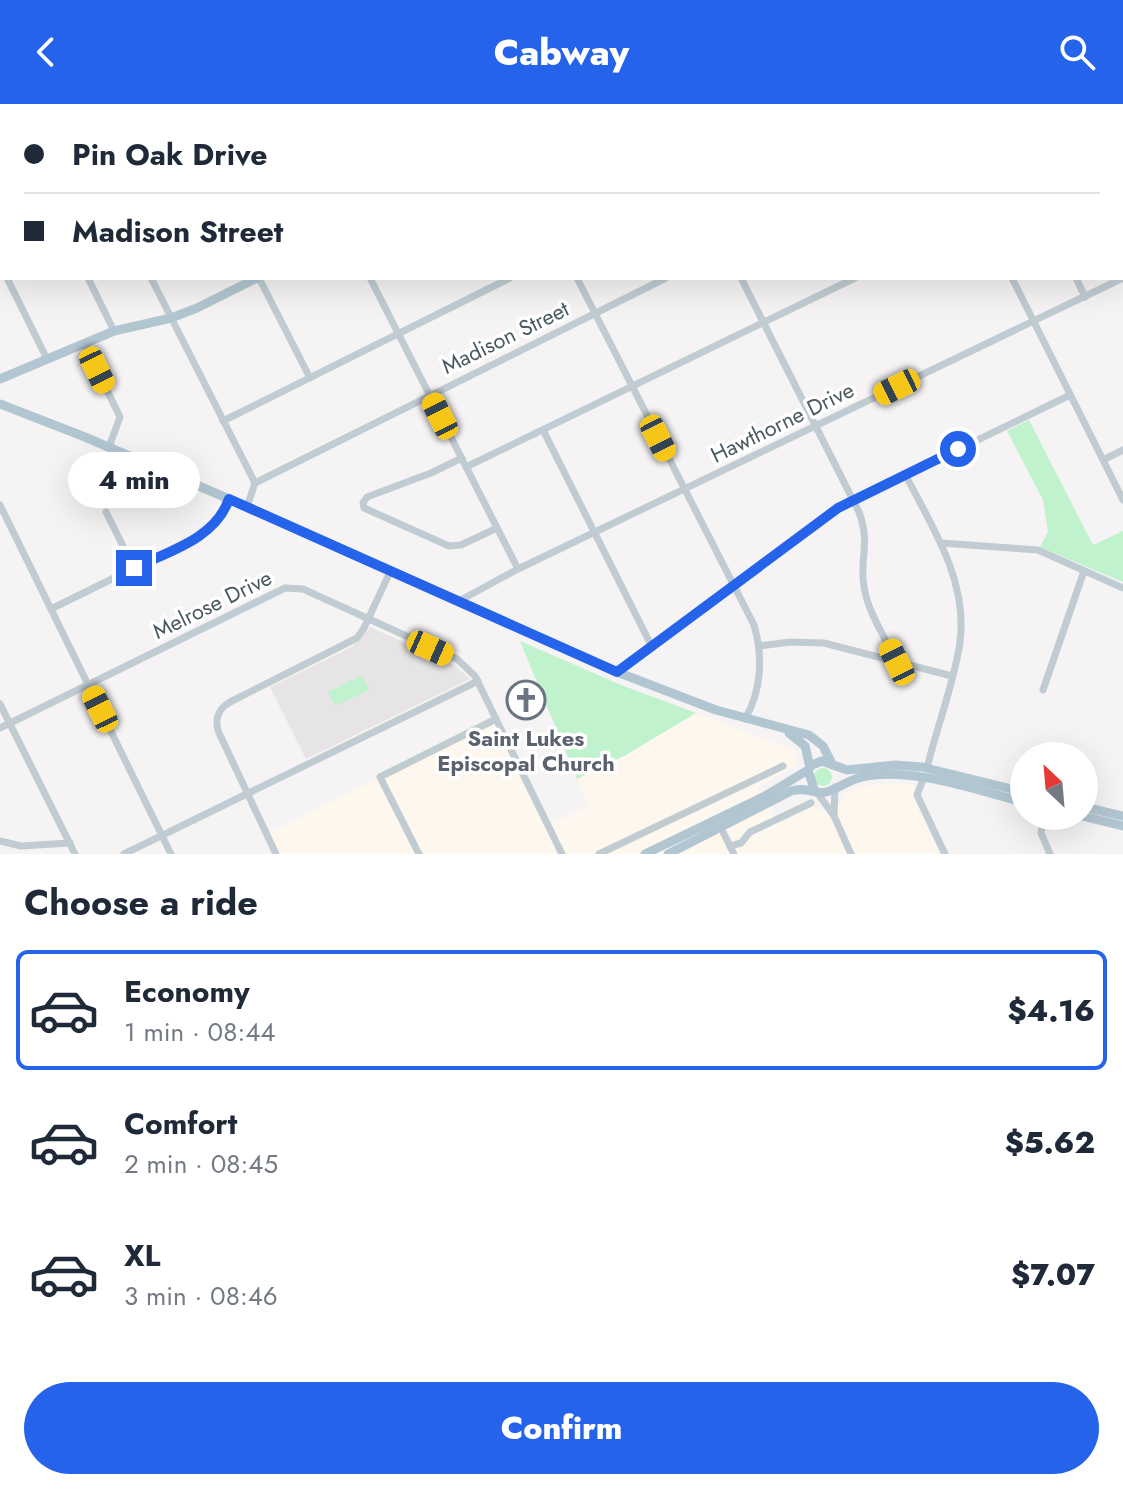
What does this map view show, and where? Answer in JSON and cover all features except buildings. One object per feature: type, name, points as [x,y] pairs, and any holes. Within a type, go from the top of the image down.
[{"type":"main road","points":[[0,379],[114,331],[171,318],[254,280]]},
{"type":"main road","points":[[0,404],[229,499],[617,672],[745,719],[816,740],[834,766],[838,778],[835,787]]},
{"type":"main road","points":[[786,731],[805,746],[809,780],[815,790]]},
{"type":"main road","points":[[668,854],[822,761],[847,770],[895,765],[1010,789]]},
{"type":"main road","points":[[645,854],[791,791],[801,788],[823,793],[862,776],[926,772],[1010,798]]},
{"type":"main road","points":[[1098,810],[1123,816]]},
{"type":"main road","points":[[1098,820],[1123,826]]},
{"type":"street","points":[[8,280],[47,359]]},
{"type":"street","points":[[89,280],[114,331]]},
{"type":"street","points":[[152,280],[255,483],[247,507]]},
{"type":"street","points":[[259,280],[310,378]]},
{"type":"street","points":[[371,280],[518,569]]},
{"type":"street","points":[[223,421],[506,280]]},
{"type":"street","points":[[578,280],[732,585],[751,616],[759,646],[760,676],[745,719]]},
{"type":"street","name":"Madison Street","points":[[255,483],[662,280]]},
{"type":"street","points":[[742,280],[853,500],[866,533],[865,593],[897,662]]},
{"type":"street","points":[[466,467],[851,280]]},
{"type":"street","points":[[1013,280],[1123,500]]},
{"type":"street","points":[[1077,280],[1085,297]]},
{"type":"street","name":"Hawthorne Drive","points":[[459,601],[594,532],[1119,280]]},
{"type":"street","points":[[84,343],[120,417],[109,447]]},
{"type":"street","points":[[617,672],[732,585],[853,500],[1070,395]]},
{"type":"street","points":[[543,430],[652,647]]},
{"type":"street","points":[[1103,460],[1123,450]]},
{"type":"street","points":[[462,458],[367,497],[363,500],[364,508],[449,546],[461,545],[497,528]]},
{"type":"street","points":[[905,474],[952,569],[961,615],[960,640],[952,676],[917,795],[945,854]]},
{"type":"street","points":[[51,609],[207,531],[222,515],[229,499]]},
{"type":"street","points":[[0,505],[3,517],[171,854]]},
{"type":"street","points":[[106,512],[134,568]]},
{"type":"street","points":[[941,543],[1038,550],[1123,588]]},
{"type":"street","points":[[1043,690],[1084,571]]},
{"type":"street","points":[[276,854],[217,729],[220,711],[230,702],[352,642],[361,634],[390,572]]},
{"type":"street","name":"Melrose Drive","points":[[0,728],[285,588],[297,587],[457,659],[468,667],[478,681],[562,854]]},
{"type":"street","points":[[759,646],[814,642],[952,676]]},
{"type":"street","points":[[124,854],[478,681]]},
{"type":"street","points":[[0,704],[75,854]]},
{"type":"street","points":[[419,854],[380,777],[496,719]]},
{"type":"street","points":[[599,854],[783,766]]},
{"type":"street","points":[[834,816],[835,787]]},
{"type":"street","points":[[815,790],[834,816],[851,854]]},
{"type":"street","points":[[710,802],[732,850],[750,832],[811,803]]},
{"type":"street","points":[[1042,830],[1050,854]]},
{"type":"street","points":[[0,841],[21,846],[70,843]]},
{"type":"shaded area","points":[[370,627],[454,665],[470,679],[306,759],[270,687],[352,647]]},
{"type":"shaded area","points":[[696,713],[794,750],[797,764],[758,788],[773,817],[810,800],[822,811],[840,804],[847,792],[858,787],[914,784],[915,800],[939,854],[276,854],[267,834],[492,721],[545,827],[588,806],[577,779],[624,756]]},
{"type":"green space","points":[[1029,420],[1093,545],[1123,531],[1123,582],[1040,547],[1048,532],[1043,500],[1007,431]]},
{"type":"green space","points":[[520,641],[621,685],[696,713],[624,756],[577,779]]},
{"type":"green space","points":[[362,675],[369,690],[335,706],[328,692]]},
{"type":"green space","points":[[823,768],[832,777],[823,786],[814,777]]},
{"type":"place","name":"Saint Lukes Episcopal Church","points":[[526,700]]},
{"type":"route","points":[[134,568],[207,531],[222,515],[229,499],[617,672],[838,508],[958,449]]}]
